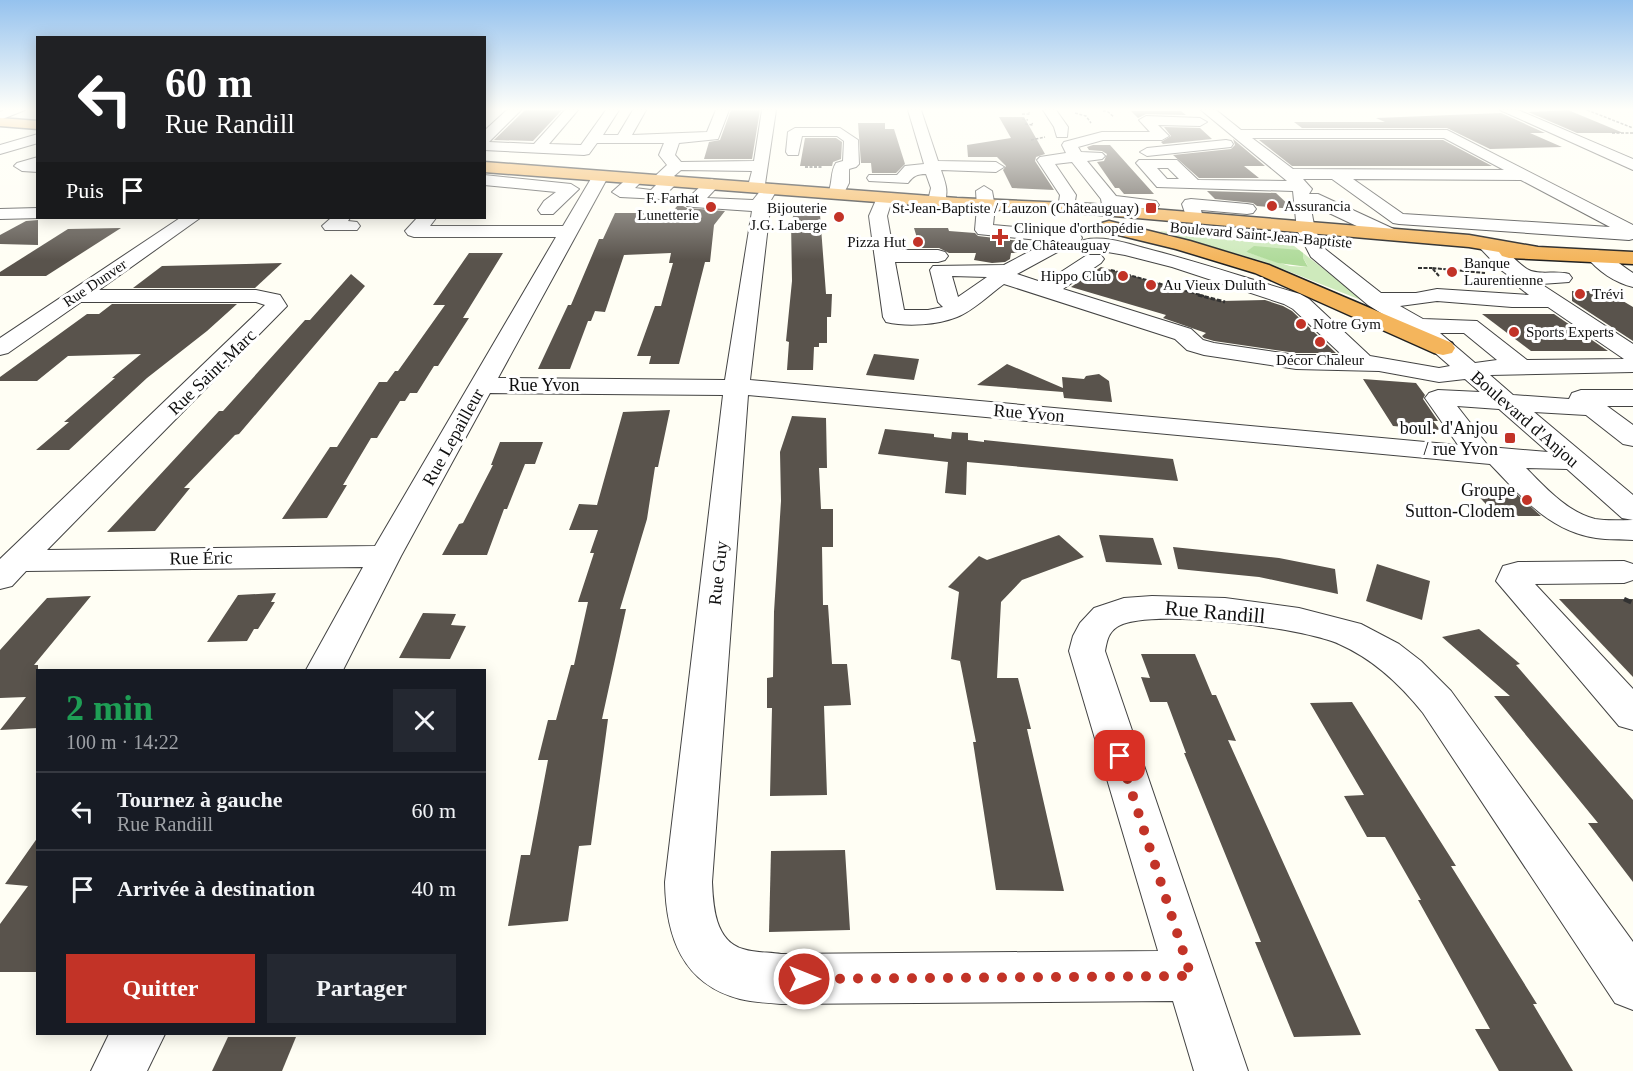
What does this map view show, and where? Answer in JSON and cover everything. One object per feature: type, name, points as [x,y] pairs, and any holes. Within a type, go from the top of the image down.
[{"type":"highway","name":"Boulevard Saint-Jean-Baptiste","points":[[493,168],[637,178],[669,175],[712,184],[775,180],[844,194],[937,201],[959,191],[989,199],[1071,213],[1633,258]]},
{"type":"highway","name":"Boulevard Saint-Jean-Baptiste","points":[[1071,213],[1111,206],[1192,211],[1308,233]]},
{"type":"highway","points":[[1071,213],[1203,250],[1305,286],[1443,348]]},
{"type":"highway","name":"Boulevard Saint-Jean-Baptiste","points":[[1332,235],[1389,234],[1491,248]]},
{"type":"street","points":[[566,172],[576,160]]},
{"type":"street","points":[[667,160],[669,175],[694,166],[775,180]]},
{"type":"street","points":[[694,166],[696,160]]},
{"type":"street","name":"Rue Guy","points":[[773,160],[775,180],[737,387],[688,890],[690,912],[697,938],[709,956],[732,971],[781,979],[1191,976]]},
{"type":"street","points":[[698,216],[775,180],[783,160]]},
{"type":"street","points":[[842,214],[844,194],[841,183],[841,166],[851,164],[851,160]]},
{"type":"street","points":[[930,160],[940,194],[937,201]]},
{"type":"street","points":[[1045,160],[1068,195],[1075,227],[1090,247]]},
{"type":"street","points":[[1077,160],[1111,206],[1150,205]]},
{"type":"street","points":[[1170,160],[1180,163],[1193,184]]},
{"type":"street","points":[[1268,160],[1288,174],[1305,194],[1308,233]]},
{"type":"street","points":[[1496,160],[1633,233]]},
{"type":"street","points":[[1180,163],[1144,163],[1163,184],[1193,184],[1305,194],[1389,234]]},
{"type":"street","points":[[0,164],[34,164]]},
{"type":"street","points":[[874,178],[902,180],[904,174],[912,172],[910,164],[934,172],[959,191]]},
{"type":"street","points":[[934,172],[996,167]]},
{"type":"street","points":[[1288,174],[1482,172],[1524,175]]},
{"type":"street","points":[[1610,174],[1633,173]]},
{"type":"street","points":[[1335,174],[1399,219],[1633,233]]},
{"type":"street","name":"Rue Lepailleur","points":[[326,669],[385,556],[601,175]]},
{"type":"street","points":[[486,180],[566,186],[571,189],[550,205],[538,210],[574,221]]},
{"type":"street","points":[[712,184],[693,202],[775,180]]},
{"type":"street","points":[[1247,209],[1192,211],[1182,195],[1305,194]]},
{"type":"street","name":"Boulevard d'Anjou","points":[[1305,194],[1321,208],[1332,235],[1344,253],[1398,300],[1418,326]]},
{"type":"street","points":[[885,197],[878,216],[894,316],[938,316],[951,312],[1004,274],[1056,245],[1061,237]]},
{"type":"street","points":[[989,199],[975,229],[1061,237],[1090,247],[1126,249],[1278,294],[1301,304],[1363,363]]},
{"type":"street","points":[[2,214],[36,213]]},
{"type":"street","name":"Rue Dunver","points":[[0,348],[190,219]]},
{"type":"street","points":[[426,219],[414,231],[574,221]]},
{"type":"street","name":"Boulevard d'Anjou","points":[[1308,233],[1323,257],[1376,300],[1418,326],[1633,511]]},
{"type":"street","points":[[1046,291],[1090,247]]},
{"type":"street","points":[[1491,248],[1508,266],[1526,278],[1562,278]]},
{"type":"street","points":[[884,256],[938,256]]},
{"type":"street","points":[[1596,256],[1632,284]]},
{"type":"street","points":[[959,306],[949,302],[940,270],[1004,274],[1046,291],[1183,334],[1195,345],[1212,350],[1296,362],[1379,364],[1439,375],[1520,366],[1630,360]]},
{"type":"street","points":[[1526,278],[1527,284],[1630,360]]},
{"type":"street","points":[[1278,294],[1305,286]]},
{"type":"street","points":[[1376,300],[1437,295],[1512,301],[1552,301]]},
{"type":"street","name":"Rue Saint-Marc","points":[[9,569],[266,319],[276,306],[276,303],[265,297],[77,296]]},
{"type":"street","points":[[1418,326],[1471,320],[1520,366]]},
{"type":"street","name":"Rue Yvon","points":[[482,385],[737,387],[1475,449],[1575,461]]},
{"type":"street","points":[[1633,409],[1548,407],[1432,397],[1475,449],[1557,511],[1558,524],[1633,530]]},
{"type":"street","points":[[1633,398],[1581,398],[1633,438]]},
{"type":"street","name":"Rue Éric","points":[[9,569],[385,556]]},
{"type":"street","points":[[1630,575],[1518,573],[1515,574],[1513,581],[1633,715]]},
{"type":"street","name":"Rue Randill","points":[[1221,1071],[1087,651],[1089,638],[1095,626],[1106,616],[1134,608],[1178,608],[1306,620],[1348,633],[1371,644],[1403,666],[1437,702],[1633,985]]},
{"type":"street","points":[[118,1071],[137,1035]]},
{"type":"path","points":[[1443,263],[1448,269]]},
{"type":"path","points":[[1418,268],[1487,273]]},
{"type":"path","points":[[1432,268],[1442,280]]},
{"type":"green space","points":[[1158,231],[1289,242],[1366,302],[1265,262]],"holes":[[[1262,247],[1289,250],[1299,254],[1308,267],[1290,266],[1246,252]]]},
{"type":"green space","points":[[1254,246],[1299,250],[1303,253],[1308,267],[1278,263],[1246,252]]},
{"type":"building","points":[[801,160],[838,160],[833,162],[832,166],[800,166]]},
{"type":"building","points":[[861,160],[904,160],[905,164],[896,173],[872,173],[871,163],[861,163]]},
{"type":"building","points":[[1000,160],[1035,160],[1054,190],[1012,188],[1003,170],[1006,166]]},
{"type":"building","points":[[1123,160],[1154,194],[1124,194],[1119,188],[1115,188],[1097,162]]},
{"type":"building","points":[[1179,160],[1258,160],[1265,166],[1244,166],[1259,178],[1199,178]]},
{"type":"building","points":[[1284,160],[1481,160],[1492,166],[1292,166]]},
{"type":"building","points":[[1207,191],[1276,193],[1293,209],[1215,199]]},
{"type":"building","points":[[679,204],[687,208],[725,211],[714,225],[710,262],[705,262],[679,364],[649,364],[651,356],[637,356],[655,306],[661,306],[673,263],[669,263],[671,253],[624,255],[605,312],[595,311],[591,321],[588,321],[570,369],[538,369],[568,305],[571,305],[599,239],[603,239],[615,213],[671,213]]},
{"type":"building","points":[[795,212],[820,214],[826,294],[832,294],[831,317],[827,317],[827,343],[819,343],[819,347],[814,347],[813,370],[787,370],[789,342],[786,341],[792,281],[791,221]]},
{"type":"building","points":[[38,220],[38,245],[0,244],[0,235],[26,221]]},
{"type":"building","points":[[121,228],[46,276],[0,276],[0,272],[68,229]]},
{"type":"building","points":[[914,228],[948,228],[949,231],[1021,241],[1021,253],[1011,253],[1010,259],[1005,262],[992,263],[974,260],[976,253],[949,253],[939,248],[920,248]]},
{"type":"building","points":[[469,253],[503,253],[463,318],[469,318],[438,366],[434,366],[417,393],[410,393],[405,401],[400,401],[377,438],[371,438],[343,485],[347,485],[327,518],[282,519],[330,447],[337,447],[379,382],[387,382],[395,371],[398,371],[445,305],[433,305]]},
{"type":"building","points":[[282,263],[255,288],[133,288],[162,266]]},
{"type":"building","points":[[1101,267],[1222,301],[1265,300],[1283,306],[1292,311],[1336,353],[1296,353],[1214,341],[1202,336],[1206,333],[1163,318],[1166,315],[1071,287]]},
{"type":"building","points":[[351,274],[365,286],[239,434],[235,435],[184,488],[190,488],[155,531],[107,532],[219,411],[223,411],[305,320],[310,320]]},
{"type":"building","points":[[1572,291],[1606,291],[1633,307],[1633,341],[1572,301]]},
{"type":"building","points":[[112,304],[237,304],[207,331],[147,378],[69,450],[36,450],[69,422],[64,422],[115,378],[112,378],[141,354],[68,356],[37,381],[0,381],[0,377],[87,314],[99,314]]},
{"type":"building","points":[[1482,314],[1554,314],[1608,351],[1531,351]]},
{"type":"building","points":[[874,354],[919,359],[914,380],[866,375]]},
{"type":"building","points":[[1007,364],[1063,388],[1062,377],[1084,379],[1086,376],[1099,374],[1109,381],[1112,402],[1064,398],[1063,392],[977,385]]},
{"type":"building","points":[[1363,379],[1416,383],[1425,395],[1423,399],[1438,421],[1433,421],[1440,430],[1393,426]]},
{"type":"building","points":[[670,410],[658,467],[655,467],[647,519],[620,609],[626,609],[602,719],[608,719],[591,845],[579,846],[568,921],[508,926],[521,855],[530,855],[548,760],[538,760],[548,720],[556,720],[571,665],[574,665],[588,602],[578,602],[594,553],[590,553],[598,530],[569,530],[579,504],[597,505],[623,412]]},
{"type":"building","points":[[792,416],[826,418],[827,468],[819,468],[821,509],[833,509],[833,547],[822,547],[823,605],[828,605],[832,664],[847,664],[851,705],[824,706],[827,795],[770,796],[772,708],[767,708],[767,678],[773,677],[774,612],[781,501],[780,452]]},
{"type":"building","points":[[885,429],[934,434],[934,437],[951,439],[952,432],[968,433],[968,440],[1173,459],[1178,481],[967,462],[966,495],[945,493],[948,462],[878,454]]},
{"type":"building","points":[[500,442],[543,442],[535,464],[525,464],[507,509],[504,509],[487,555],[442,555],[459,524],[463,523],[493,465],[491,465]]},
{"type":"building","points":[[1470,487],[1509,487],[1541,516],[1497,516]]},
{"type":"building","points":[[1059,535],[1084,557],[1022,580],[1001,602],[997,678],[1018,678],[1031,729],[1027,729],[1064,891],[996,890],[973,742],[976,742],[960,661],[951,659],[959,592],[948,587],[979,556],[987,560]]},
{"type":"building","points":[[1099,535],[1153,538],[1162,565],[1106,562]]},
{"type":"building","points":[[1173,547],[1279,558],[1335,569],[1338,594],[1259,577],[1178,569]]},
{"type":"building","points":[[1377,564],[1430,581],[1422,620],[1366,601]]},
{"type":"building","points":[[276,593],[271,602],[275,602],[258,629],[254,629],[247,641],[207,642],[238,595]]},
{"type":"building","points":[[91,596],[34,665],[38,665],[36,669],[36,728],[0,730],[26,697],[0,698],[0,650],[47,598]]},
{"type":"building","points":[[1559,599],[1633,599],[1633,677]]},
{"type":"building","points":[[423,613],[456,614],[451,625],[466,626],[450,659],[399,658]]},
{"type":"building","points":[[1479,629],[1520,664],[1516,665],[1633,800],[1633,882],[1588,823],[1598,823],[1494,696],[1510,696],[1442,637]]},
{"type":"building","points":[[1141,654],[1195,654],[1212,695],[1216,695],[1236,741],[1228,740],[1361,1035],[1294,1037],[1255,942],[1261,942],[1184,753],[1186,753],[1167,702],[1150,702],[1141,677],[1150,678]]},
{"type":"building","points":[[1352,702],[1456,866],[1451,866],[1537,1004],[1533,1004],[1573,1071],[1499,1071],[1475,1029],[1490,1029],[1418,900],[1421,900],[1385,837],[1367,837],[1344,796],[1364,795],[1310,703]]},
{"type":"building","points":[[36,840],[36,972],[0,972],[0,924],[28,886],[5,884]]},
{"type":"building","points":[[845,850],[850,930],[769,932],[771,851]]},
{"type":"building","points":[[228,1037],[296,1037],[282,1071],[212,1071]]},
{"type":"place","name":"Assurancia","points":[[1272,206]]},
{"type":"place","name":"F. Farhat Lunetterie","points":[[711,207]]},
{"type":"place","name":"St-Jean-Baptiste / Lauzon (Châteauguay)","points":[[1151,208]]},
{"type":"place","name":"Bijouterie J.G. Laberge","points":[[839,217]]},
{"type":"place","name":"Clinique d'orthopédie de Châteauguay","points":[[1000,237]]},
{"type":"place","name":"Pizza Hut","points":[[918,242]]},
{"type":"place","name":"Banque Laurentienne","points":[[1452,272]]},
{"type":"place","name":"Hippo Club","points":[[1123,276]]},
{"type":"place","name":"Au Vieux Duluth","points":[[1151,285]]},
{"type":"place","name":"Trévi","points":[[1580,294]]},
{"type":"place","name":"Notre Gym","points":[[1301,324]]},
{"type":"place","name":"Sports Experts","points":[[1514,332]]},
{"type":"place","name":"Décor Chaleur","points":[[1320,342]]},
{"type":"place","name":"boul. d'Anjou / rue Yvon","points":[[1510,438]]},
{"type":"place","name":"Groupe Sutton-Clodem","points":[[1527,500]]},
{"type":"route","points":[[804,979],[1191,976],[1120,756]]}]
